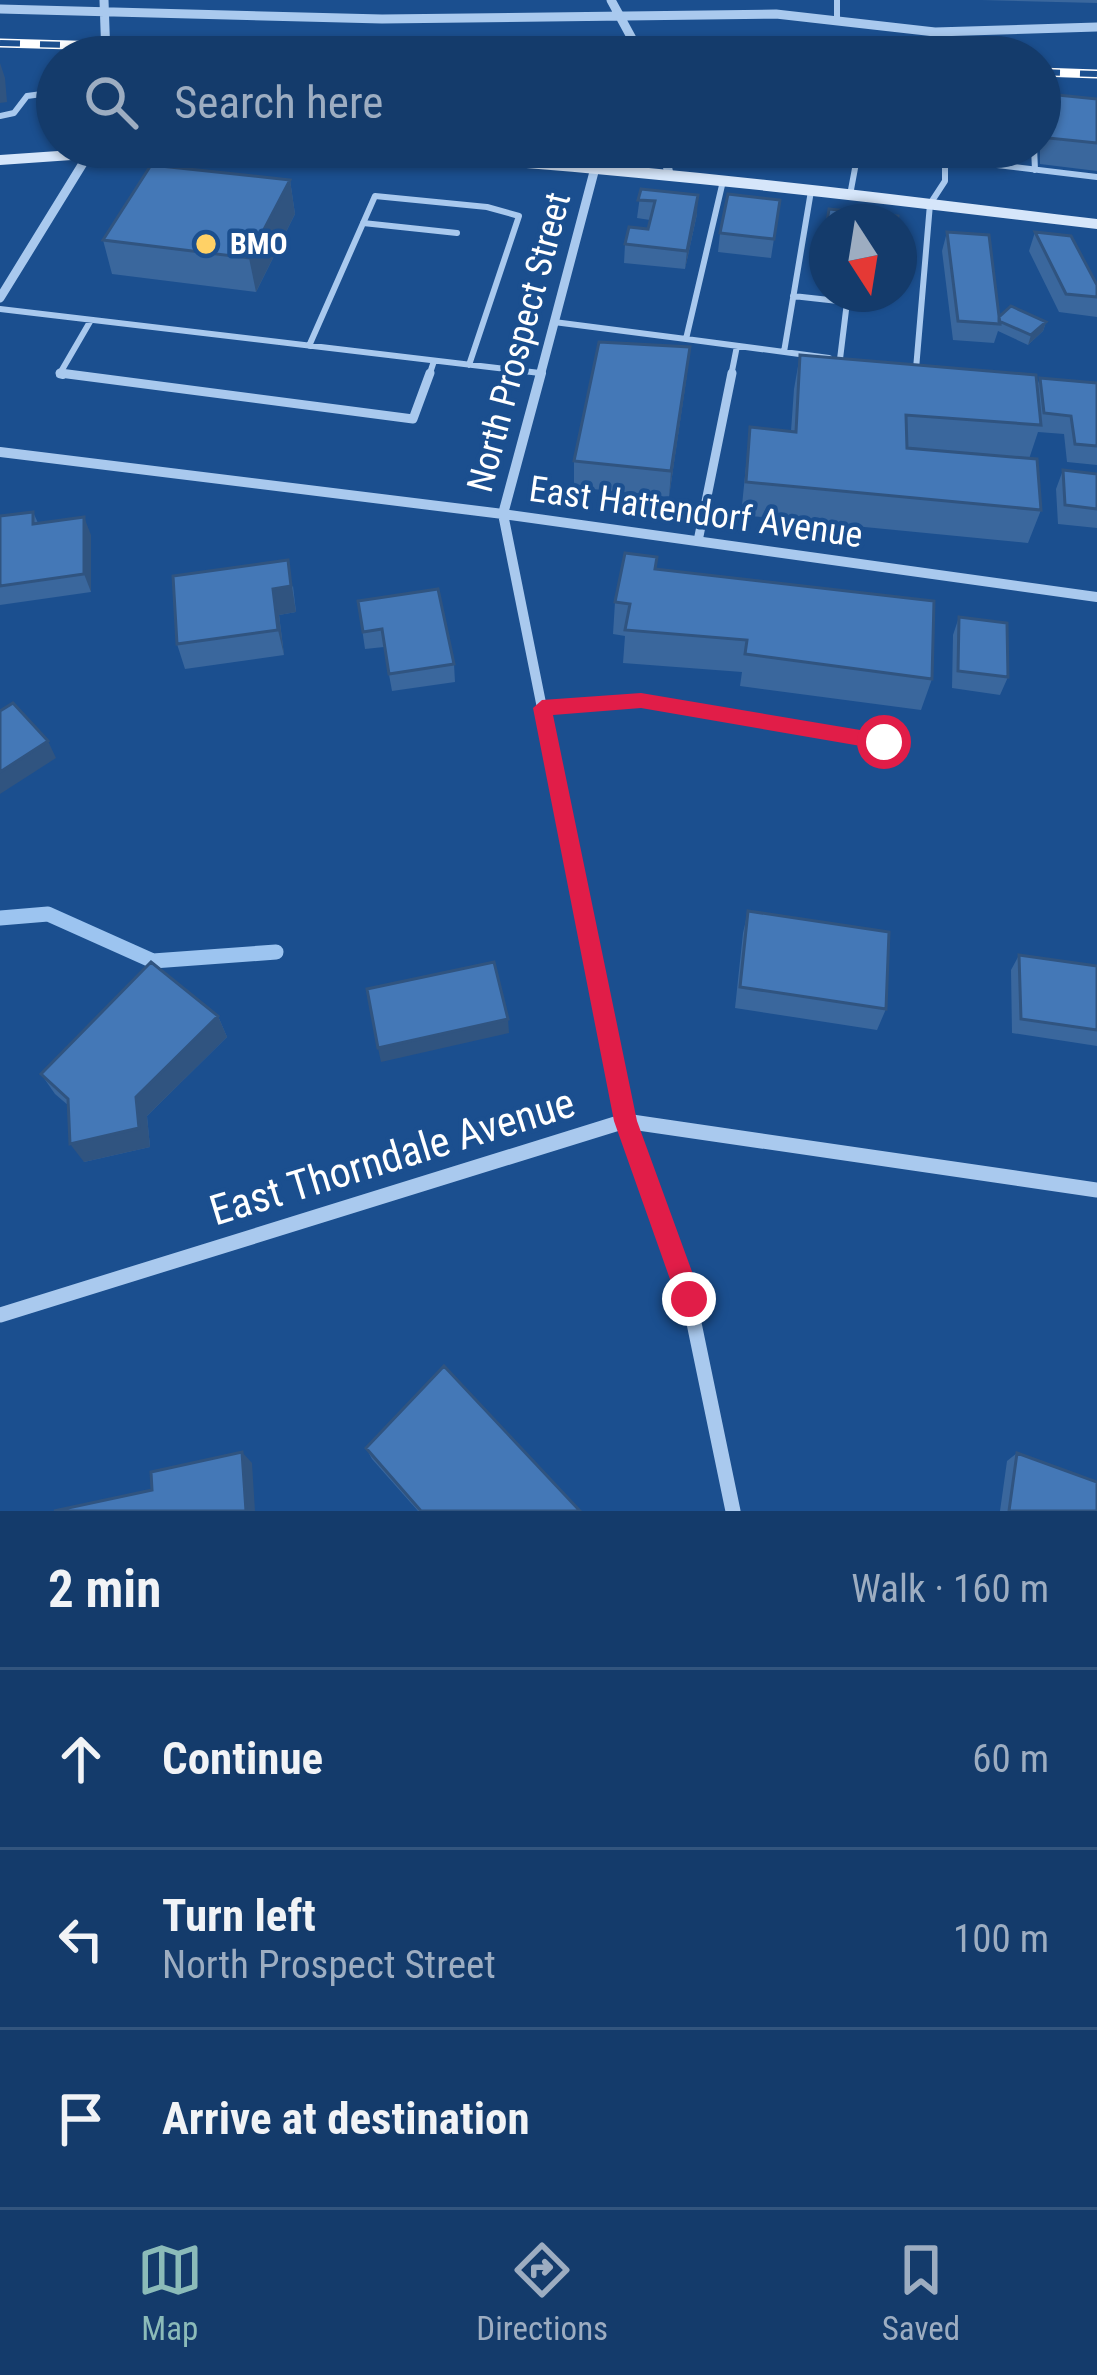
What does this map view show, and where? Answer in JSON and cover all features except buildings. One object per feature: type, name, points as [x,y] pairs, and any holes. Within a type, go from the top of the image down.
[{"type":"main road","points":[[0,160],[36,156]]},
{"type":"main road","points":[[595,168],[1097,224]]},
{"type":"street","points":[[611,0],[631,36]]},
{"type":"street","points":[[104,5],[105,36]]},
{"type":"street","points":[[0,9],[104,5],[382,19],[776,14],[935,32],[1097,27]]},
{"type":"street","points":[[0,298],[80,168]]},
{"type":"street","name":"North Prospect Street","points":[[595,168],[503,514],[625,1121],[689,1299],[733,1511]]},
{"type":"street","points":[[668,168],[669,175]]},
{"type":"street","name":"East Hattendorf Avenue","points":[[0,452],[503,514],[1097,597]]},
{"type":"street","name":"East Thorndale Avenue","points":[[0,1315],[625,1121],[1097,1190]]},
{"type":"lane","points":[[837,0],[837,20]]},
{"type":"lane","points":[[0,116],[14,113],[27,96],[36,95]]},
{"type":"lane","points":[[850,195],[855,168]]},
{"type":"lane","points":[[916,369],[930,204],[945,182],[945,168]]},
{"type":"lane","points":[[1019,168],[1097,177]]},
{"type":"lane","points":[[686,339],[724,181]]},
{"type":"lane","points":[[784,352],[811,191]]},
{"type":"lane","points":[[309,346],[375,196],[487,207],[519,217],[469,365]]},
{"type":"lane","points":[[364,223],[457,233]]},
{"type":"lane","points":[[794,296],[847,302],[839,359]]},
{"type":"lane","points":[[0,309],[540,373]]},
{"type":"lane","points":[[91,320],[58,375],[413,419],[434,361]]},
{"type":"lane","points":[[554,322],[859,362]]},
{"type":"lane","points":[[698,542],[737,346]]},
{"type":"lane","points":[[897,367],[939,372]]},
{"type":"lane","points":[[542,708],[641,700],[884,742]]},
{"type":"waterway","points":[[0,918],[48,914],[153,961],[276,952]]},
{"type":"railway","points":[[0,43],[36,44]]},
{"type":"railway","points":[[1061,73],[1097,74]]},
{"type":"place","name":"BMO","points":[[206,244]]},
{"type":"route","points":[[689,1299],[625,1121],[542,708],[641,700],[884,742]]}]
